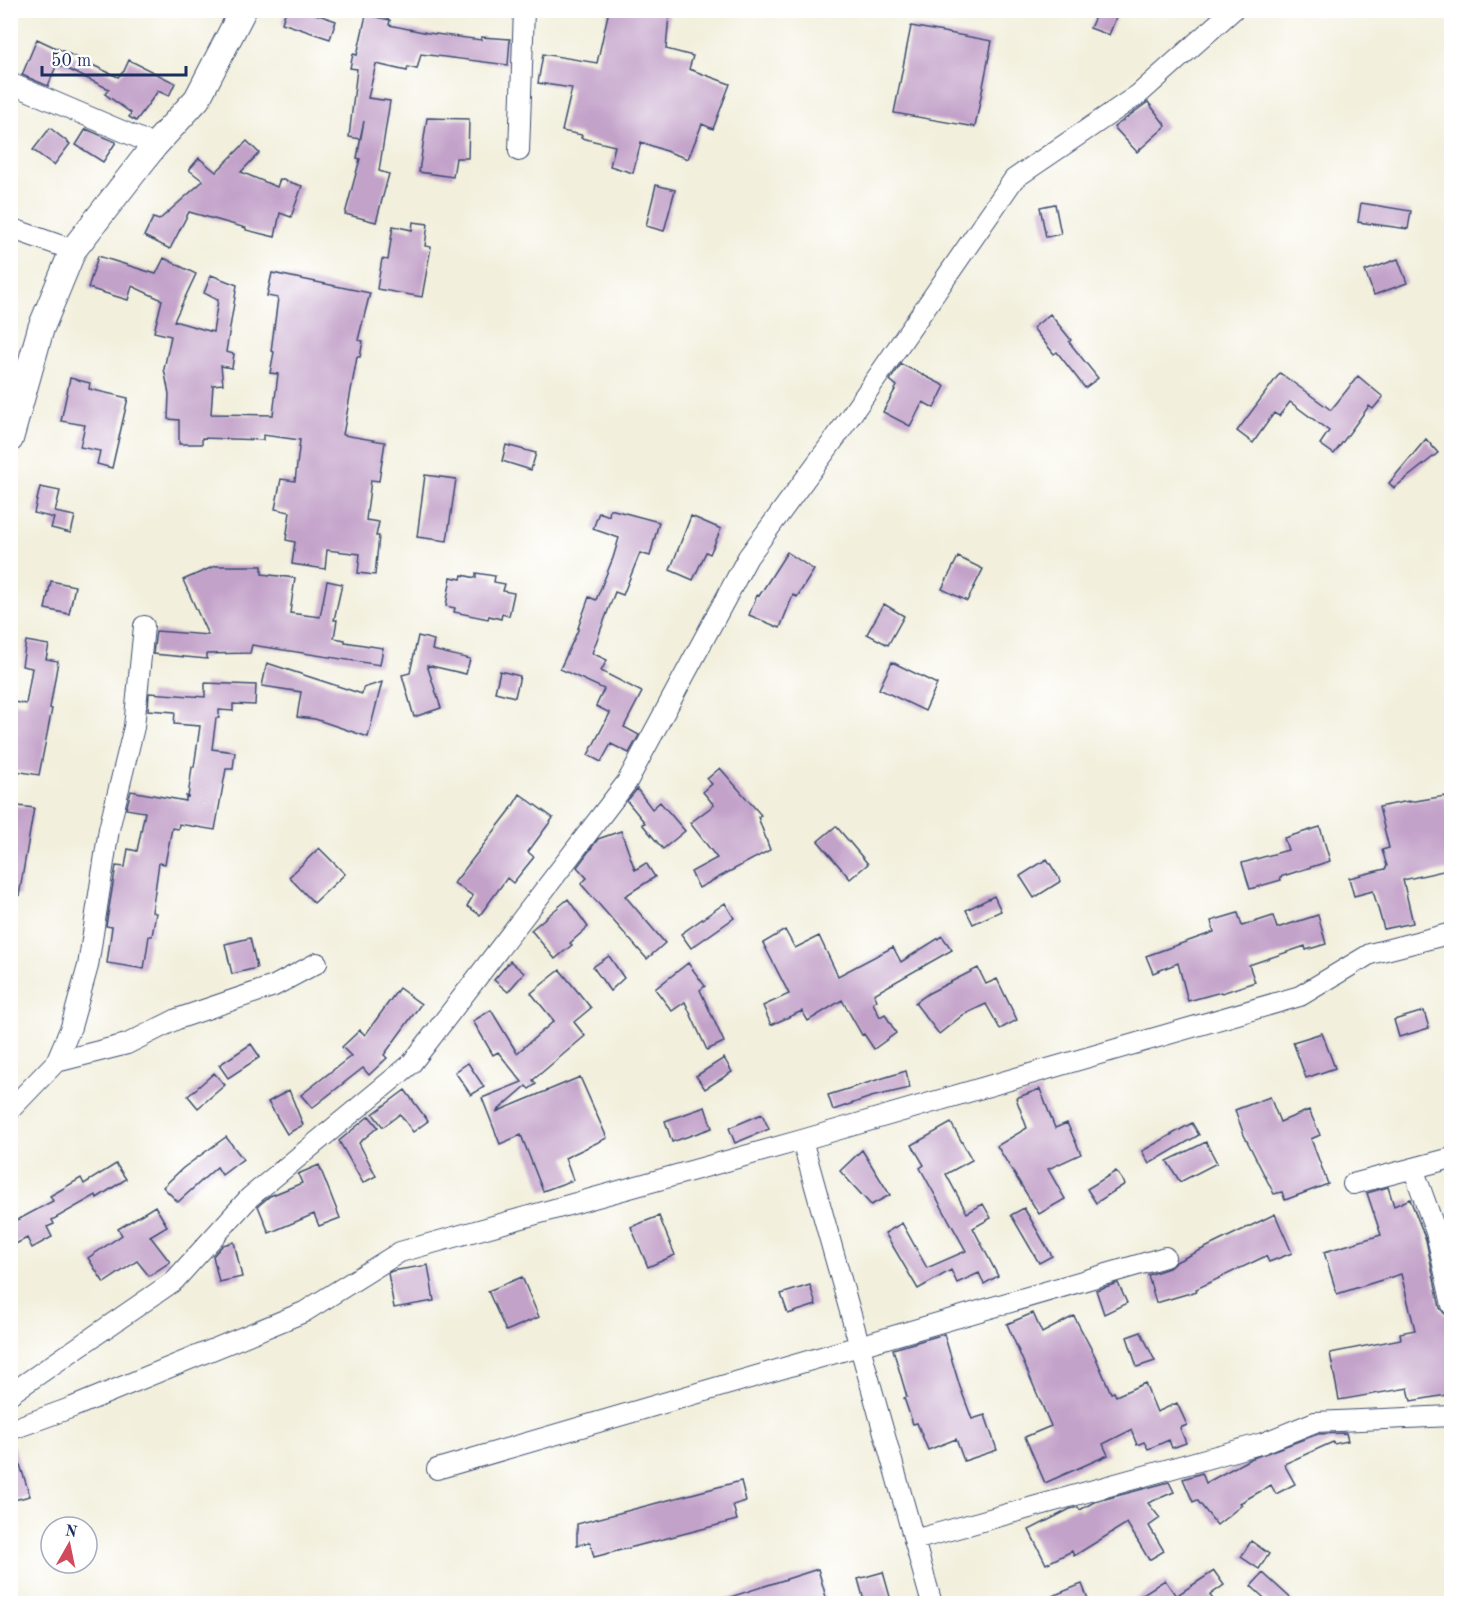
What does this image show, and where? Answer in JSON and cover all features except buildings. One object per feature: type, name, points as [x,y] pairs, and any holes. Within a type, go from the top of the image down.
[{"type":"main road","points":[[10,439],[41,328],[73,250],[155,145],[197,99],[243,10]]},
{"type":"street","points":[[519,151],[524,10]]},
{"type":"street","points":[[10,1394],[174,1281],[250,1197],[411,1064],[627,782],[748,557],[836,437],[1014,179],[1139,94],[1233,10]]},
{"type":"street","points":[[10,83],[155,145]]},
{"type":"street","points":[[10,228],[73,250]]},
{"type":"street","points":[[10,1110],[56,1062],[71,1027],[88,966],[109,829],[134,727],[144,626]]},
{"type":"street","points":[[10,1430],[73,1407],[304,1312],[400,1252],[801,1140],[1300,996],[1370,954],[1452,933]]},
{"type":"street","points":[[56,1062],[127,1044],[177,1019],[274,986],[317,963]]},
{"type":"street","points":[[801,1140],[861,1345],[932,1604]]},
{"type":"street","points":[[1353,1184],[1452,1158]]},
{"type":"street","points":[[1413,1168],[1436,1232],[1452,1305]]},
{"type":"street","points":[[437,1469],[1165,1257]]},
{"type":"street","points":[[914,1540],[1263,1443],[1315,1422],[1452,1416]]}]
